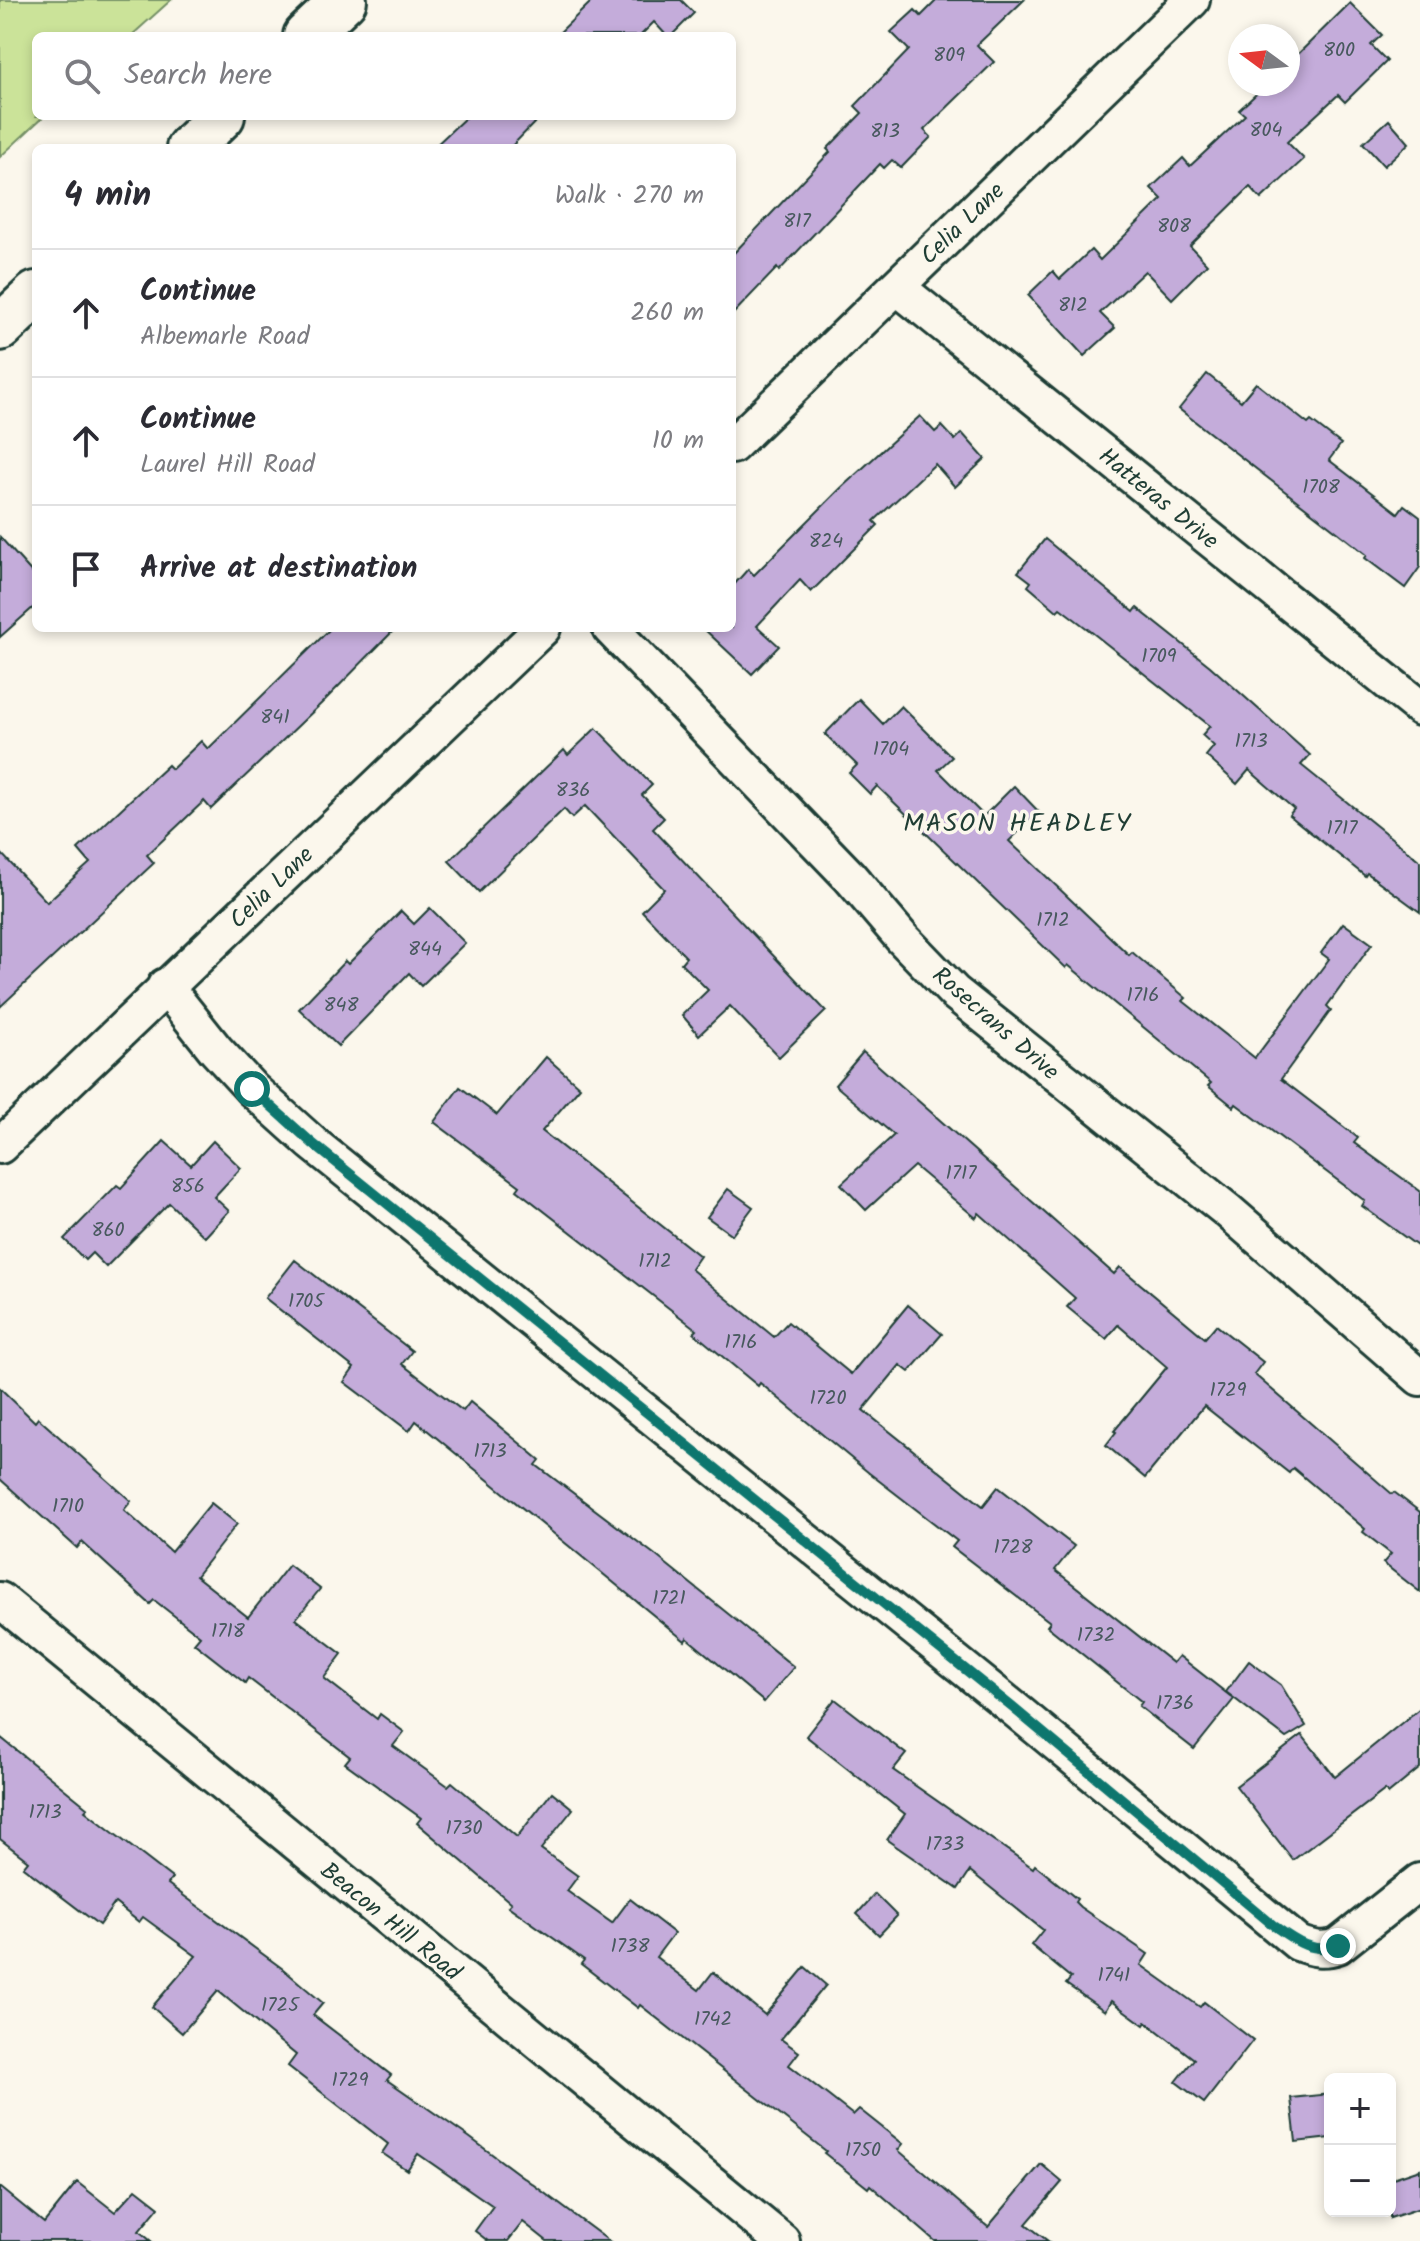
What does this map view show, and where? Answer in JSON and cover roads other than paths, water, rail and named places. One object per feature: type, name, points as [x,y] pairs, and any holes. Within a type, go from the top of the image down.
[{"type":"main road","points":[[310,32],[344,0]]},
{"type":"main road","points":[[193,144],[218,120]]},
{"type":"main road","points":[[0,328],[32,298]]},
{"type":"street","name":"Celia Lane","points":[[736,442],[1192,0]]},
{"type":"street","name":"Hatteras Drive","points":[[897,287],[1420,708]]},
{"type":"street","name":"Celia Lane","points":[[0,1146],[539,632]]},
{"type":"street","name":"Rosecrans Drive","points":[[614,632],[849,876],[954,992],[1228,1211],[1420,1378]]},
{"type":"street","points":[[165,986],[243,1079],[312,1143],[1000,1697],[1298,1943],[1314,1949],[1338,1946],[1420,1881]]},
{"type":"street","name":"Beacon Hill Road","points":[[0,1600],[782,2241]]},
{"type":"district","name":"MASON HEADLEY","points":[[1018,822]]}]
